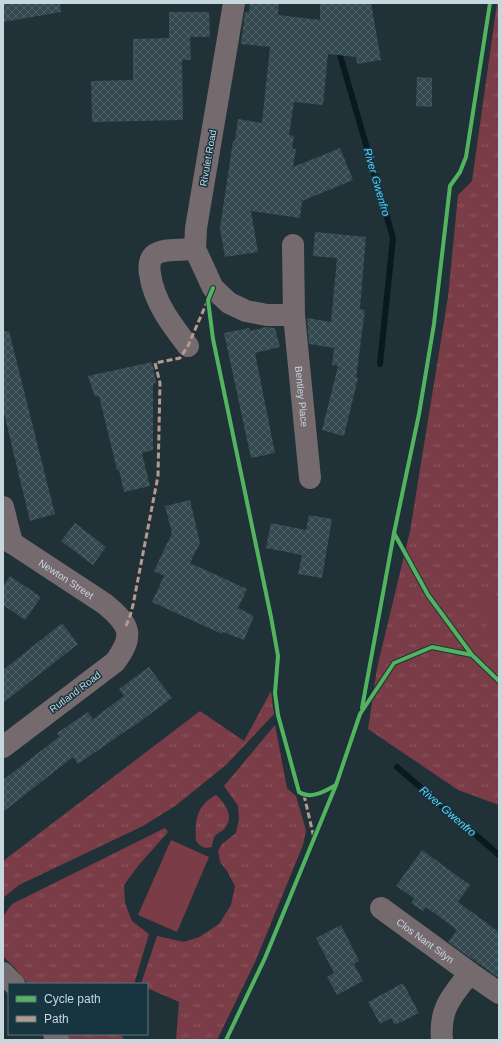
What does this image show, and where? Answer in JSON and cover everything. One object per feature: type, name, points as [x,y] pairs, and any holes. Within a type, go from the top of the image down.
[{"type":"street","name":"Rivulet Road","points":[[234,3],[196,228],[195,249],[213,288],[229,303],[246,311],[267,315],[294,315]]},
{"type":"street","name":"Bentley Place","points":[[294,245],[294,315],[310,478]]},
{"type":"street","points":[[188,346],[171,324],[159,304],[151,280],[149,266],[152,257],[160,252],[195,249]]},
{"type":"street","points":[[3,507],[7,540]]},
{"type":"street","name":"Newton Street","points":[[7,540],[105,604],[117,614],[126,626]]},
{"type":"street","name":"Rutland Road","points":[[3,747],[115,662],[128,640],[126,626]]},
{"type":"street","name":"Clos Nant Silyn","points":[[381,908],[499,993]]},
{"type":"street","points":[[3,973],[13,983]]},
{"type":"street","points":[[442,1040],[443,1014],[448,1001],[470,973]]},
{"type":"green space","points":[[497,3],[499,3],[499,805],[458,790],[368,729],[377,668],[410,531],[448,297],[458,195],[472,181]]},
{"type":"green space","points":[[483,591],[499,596],[499,652],[490,636],[478,607]]},
{"type":"green space","points":[[271,691],[274,714],[226,765],[175,806],[143,826],[19,885],[3,898],[3,861],[200,711],[244,741]]},
{"type":"green space","points":[[275,725],[287,788],[296,796],[306,830],[303,845],[255,962],[217,1040],[176,1040],[179,1002],[148,988],[148,983],[141,983],[157,936],[184,942],[199,937],[219,924],[231,905],[235,886],[220,862],[218,851],[222,844],[236,833],[239,819],[238,806],[224,786]]},
{"type":"green space","points":[[216,795],[227,808],[229,821],[225,828],[214,838],[212,847],[205,848],[196,841],[198,814],[204,804]]},
{"type":"green space","points":[[165,828],[168,832],[138,866],[124,885],[125,903],[132,921],[149,934],[134,983],[27,983],[3,956],[3,916],[12,904]]},
{"type":"green space","points":[[171,840],[209,857],[177,932],[138,915]]},
{"type":"green space","points":[[65,1035],[121,1035],[125,1040],[68,1040]]},
{"type":"building","points":[[3,3],[60,3],[61,12],[3,22]]},
{"type":"building","points":[[250,3],[279,3],[278,15],[320,20],[320,3],[371,3],[381,60],[357,64],[356,57],[328,54],[323,105],[294,102],[289,135],[294,136],[292,149],[296,149],[293,167],[340,148],[353,180],[302,201],[300,218],[251,211],[258,252],[225,257],[220,228],[233,141],[235,141],[238,119],[262,123],[270,47],[241,44],[245,12],[249,12]]},
{"type":"building","points":[[169,12],[209,12],[210,37],[190,37],[191,60],[182,60],[183,120],[92,122],[91,81],[133,80],[133,39],[169,38]]},
{"type":"building","points":[[417,77],[432,78],[432,107],[416,106]]},
{"type":"building","points":[[315,232],[366,237],[360,309],[365,310],[356,378],[358,378],[344,436],[322,430],[338,366],[332,365],[334,348],[309,344],[307,318],[331,322],[337,258],[313,256]]},
{"type":"building","points":[[266,327],[275,328],[280,347],[255,353],[275,453],[251,458],[224,333],[249,328],[250,331]]},
{"type":"building","points":[[3,331],[9,331],[55,514],[30,521],[3,409]]},
{"type":"building","points":[[152,362],[156,383],[153,384],[153,450],[142,453],[150,486],[124,492],[119,470],[117,470],[99,396],[95,397],[88,376]]},
{"type":"building","points":[[190,500],[200,543],[190,563],[247,589],[238,608],[254,616],[244,640],[223,632],[222,634],[152,602],[164,576],[154,571],[172,533],[165,506]]},
{"type":"building","points":[[309,515],[332,519],[322,578],[298,574],[302,555],[266,548],[271,523],[306,530]]},
{"type":"building","points":[[75,523],[106,547],[93,565],[61,541]]},
{"type":"building","points":[[10,576],[41,597],[25,620],[3,605],[3,586]]},
{"type":"building","points":[[62,623],[78,644],[3,703],[3,670]]},
{"type":"building","points":[[149,667],[172,698],[130,729],[78,764],[73,757],[3,812],[3,780],[59,737],[57,733],[88,712],[93,719],[124,696],[119,689]]},
{"type":"building","points":[[422,850],[470,885],[458,902],[499,932],[499,978],[448,942],[457,930],[426,907],[423,911],[411,903],[414,898],[396,886]]},
{"type":"building","points":[[341,925],[359,961],[354,964],[363,981],[337,995],[327,977],[334,973],[316,938]]},
{"type":"building","points":[[403,983],[419,1013],[395,1025],[391,1018],[380,1024],[368,1002]]},
{"type":"waterway","name":"River Gwenfro","points":[[338,48],[393,238],[380,364]]},
{"type":"waterway","name":"River Gwenfro","points":[[397,767],[499,855]]},
{"type":"marked path","points":[[126,626],[133,605],[158,476],[160,383],[155,363],[180,358],[188,346],[207,302]]},
{"type":"marked path","points":[[304,795],[314,838]]},
{"type":"cycle path","points":[[362,708],[394,533],[419,414],[434,324],[450,186],[460,172],[466,157],[490,3]]},
{"type":"cycle path","points":[[213,288],[208,300],[213,339],[278,656],[275,693],[278,715],[299,792],[313,795],[323,792],[336,785],[360,714],[394,663],[432,647],[472,655],[499,681]]},
{"type":"cycle path","points":[[394,533],[428,595],[472,655]]},
{"type":"cycle path","points":[[226,1040],[265,958],[336,785]]}]
